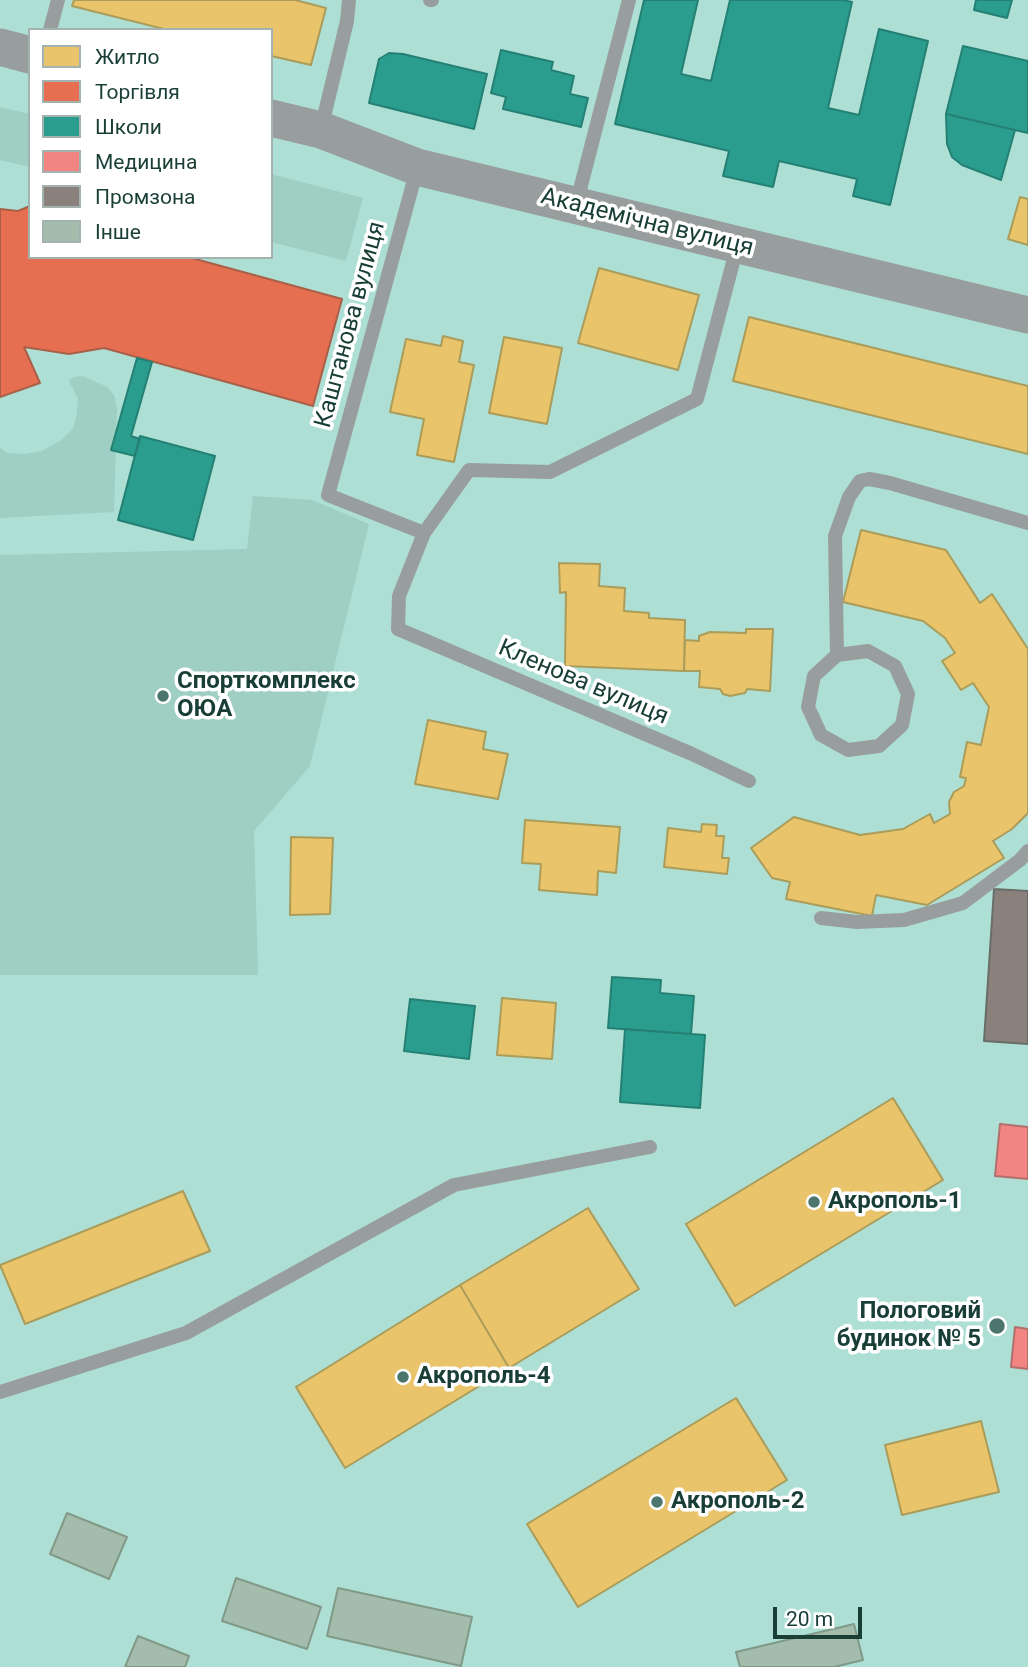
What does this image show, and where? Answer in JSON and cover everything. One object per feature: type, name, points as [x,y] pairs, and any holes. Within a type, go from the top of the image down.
[{"type":"street","points":[[0,47],[28,54]]},
{"type":"street","name":"Академічна вулиця","points":[[273,118],[321,130],[417,167],[1028,315]]},
{"type":"lane","points":[[51,28],[58,0]]},
{"type":"lane","points":[[321,130],[347,21],[349,0]]},
{"type":"lane","points":[[576,206],[629,0]]},
{"type":"lane","name":"Каштанова вулиця","points":[[417,167],[328,495],[424,533]]},
{"type":"lane","points":[[424,533],[469,470],[550,472],[697,399],[737,245]]},
{"type":"lane","points":[[837,655],[868,651],[895,667],[908,694],[902,725],[879,746],[848,750],[821,735],[808,707],[814,676],[837,655],[835,536],[845,506],[860,481],[869,479],[890,484],[1028,523]]},
{"type":"lane","name":"Кленова вулиця","points":[[424,533],[399,596],[398,629],[692,754],[749,781]]},
{"type":"lane","points":[[821,918],[857,922],[904,920],[964,903],[1028,851]]},
{"type":"lane","points":[[0,1392],[186,1333],[454,1185],[650,1147]]},
{"type":"shaded area","points":[[0,107],[28,114],[28,167],[0,160]]},
{"type":"shaded area","points":[[273,175],[363,198],[346,261],[273,243]]},
{"type":"shaded area","points":[[83,376],[107,387],[114,395],[117,408],[114,512],[0,518],[0,448],[7,453],[26,454],[42,451],[60,441],[73,429],[77,413],[78,399],[69,381],[73,377]]},
{"type":"shaded area","name":"Спорткомплекс ОЮА","points":[[253,496],[312,500],[369,524],[310,766],[254,831],[258,975],[0,975],[0,555],[247,549]]},
{"type":"building: Житло","points":[[74,0],[295,0],[326,8],[311,65],[273,56],[273,28],[160,28],[72,6]]},
{"type":"building: Житло","points":[[1020,197],[1028,199],[1028,245],[1008,239]]},
{"type":"building: Житло","points":[[599,268],[699,295],[678,370],[578,343]]},
{"type":"building: Житло","points":[[749,317],[1028,386],[1028,454],[733,381]]},
{"type":"building: Житло","points":[[443,336],[463,341],[459,362],[474,365],[454,462],[417,455],[424,419],[390,412],[406,339],[441,346]]},
{"type":"building: Житло","points":[[504,337],[562,348],[547,424],[489,413]]},
{"type":"building: Житло","points":[[861,530],[946,550],[980,603],[992,594],[1028,649],[1028,813],[1012,829],[993,841],[1004,858],[927,905],[876,895],[872,916],[786,899],[790,882],[772,878],[751,848],[794,817],[860,835],[903,829],[930,814],[934,823],[950,814],[949,802],[954,792],[964,786],[966,778],[960,777],[967,742],[981,745],[989,707],[973,683],[961,690],[942,661],[955,653],[945,638],[923,621],[843,602]]},
{"type":"building: Житло","points":[[559,563],[600,564],[599,586],[625,588],[624,611],[649,613],[649,618],[685,620],[684,671],[565,666],[566,592],[560,593]]},
{"type":"building: Житло","points":[[746,629],[773,629],[770,691],[747,689],[745,693],[730,696],[723,694],[720,689],[699,687],[700,671],[684,671],[685,640],[699,641],[699,636],[710,632],[746,633]]},
{"type":"building: Житло","points":[[428,720],[486,732],[483,749],[508,754],[498,799],[415,784]]},
{"type":"building: Житло","points":[[525,820],[620,827],[616,873],[598,871],[597,895],[539,890],[541,864],[522,863]]},
{"type":"building: Житло","points":[[702,824],[717,825],[716,836],[724,836],[722,858],[729,858],[727,874],[664,867],[668,828],[701,832]]},
{"type":"building: Житло","points":[[291,837],[333,838],[330,914],[290,915]]},
{"type":"building: Житло","points":[[502,998],[556,1003],[552,1059],[497,1055]]},
{"type":"building: Житло","name":"Акрополь-1","points":[[893,1098],[943,1180],[735,1306],[686,1224]]},
{"type":"building: Житло","points":[[183,1191],[210,1251],[25,1324],[0,1265]]},
{"type":"building: Житло","points":[[588,1208],[639,1289],[509,1368],[460,1285]]},
{"type":"building: Житло","name":"Акрополь-4","points":[[460,1285],[509,1368],[345,1468],[296,1387]]},
{"type":"building: Житло","name":"Акрополь-2","points":[[736,1398],[787,1480],[578,1607],[527,1524]]},
{"type":"building: Житло","points":[[981,1421],[999,1492],[902,1515],[885,1445]]},
{"type":"building: Торгівля","points":[[28,207],[28,259],[195,259],[342,299],[313,406],[104,348],[69,354],[24,347],[40,383],[0,397],[0,209],[18,211]]},
{"type":"building: Школи","points":[[644,0],[698,0],[681,74],[711,81],[730,0],[852,2],[828,108],[859,115],[879,29],[928,41],[890,205],[853,196],[857,179],[779,161],[773,187],[723,176],[729,151],[615,124]]},
{"type":"building: Школи","points":[[976,0],[1012,0],[1007,18],[974,10]]},
{"type":"building: Школи","points":[[963,46],[1028,61],[1028,133],[946,114]]},
{"type":"building: Школи","points":[[501,50],[553,62],[551,70],[574,76],[570,94],[588,98],[581,127],[503,109],[506,97],[491,93]]},
{"type":"building: Школи","points":[[389,53],[487,74],[474,129],[369,103],[379,59]]},
{"type":"building: Школи","points":[[946,114],[1015,130],[1001,180],[962,165],[952,157],[947,144]]},
{"type":"building: Школи","points":[[137,358],[152,362],[131,436],[140,439],[135,456],[111,450]]},
{"type":"building: Школи","points":[[140,436],[215,456],[193,540],[118,520]]},
{"type":"building: Школи","points":[[612,977],[661,980],[660,993],[694,996],[691,1034],[608,1028]]},
{"type":"building: Школи","points":[[410,999],[475,1006],[469,1059],[404,1051]]},
{"type":"building: Школи","points":[[625,1029],[705,1035],[700,1108],[620,1102]]},
{"type":"building: Медицина","points":[[1000,1124],[1028,1127],[1028,1179],[995,1176]]},
{"type":"building: Медицина","points":[[1015,1327],[1028,1329],[1028,1369],[1011,1367]]},
{"type":"building: Промзона","points":[[994,889],[1028,891],[1028,1044],[984,1041]]},
{"type":"building: Інше","points":[[67,1513],[127,1537],[109,1579],[50,1554]]},
{"type":"building: Інше","points":[[236,1578],[321,1607],[307,1649],[222,1621]]},
{"type":"building: Інше","points":[[338,1588],[472,1617],[461,1666],[327,1636]]},
{"type":"building: Інше","points":[[854,1624],[863,1660],[834,1667],[740,1667],[736,1652]]},
{"type":"building: Інше","points":[[138,1636],[189,1656],[185,1667],[125,1667]]},
{"type":"place","name":"Спорткомплекс ОЮА","points":[[163,696]]},
{"type":"place","name":"Акрополь-1","points":[[814,1202]]},
{"type":"place","name":"Пологовий будинок № 5","points":[[997,1326]]},
{"type":"place","name":"Акрополь-4","points":[[403,1377]]},
{"type":"place","name":"Акрополь-2","points":[[657,1502]]}]
